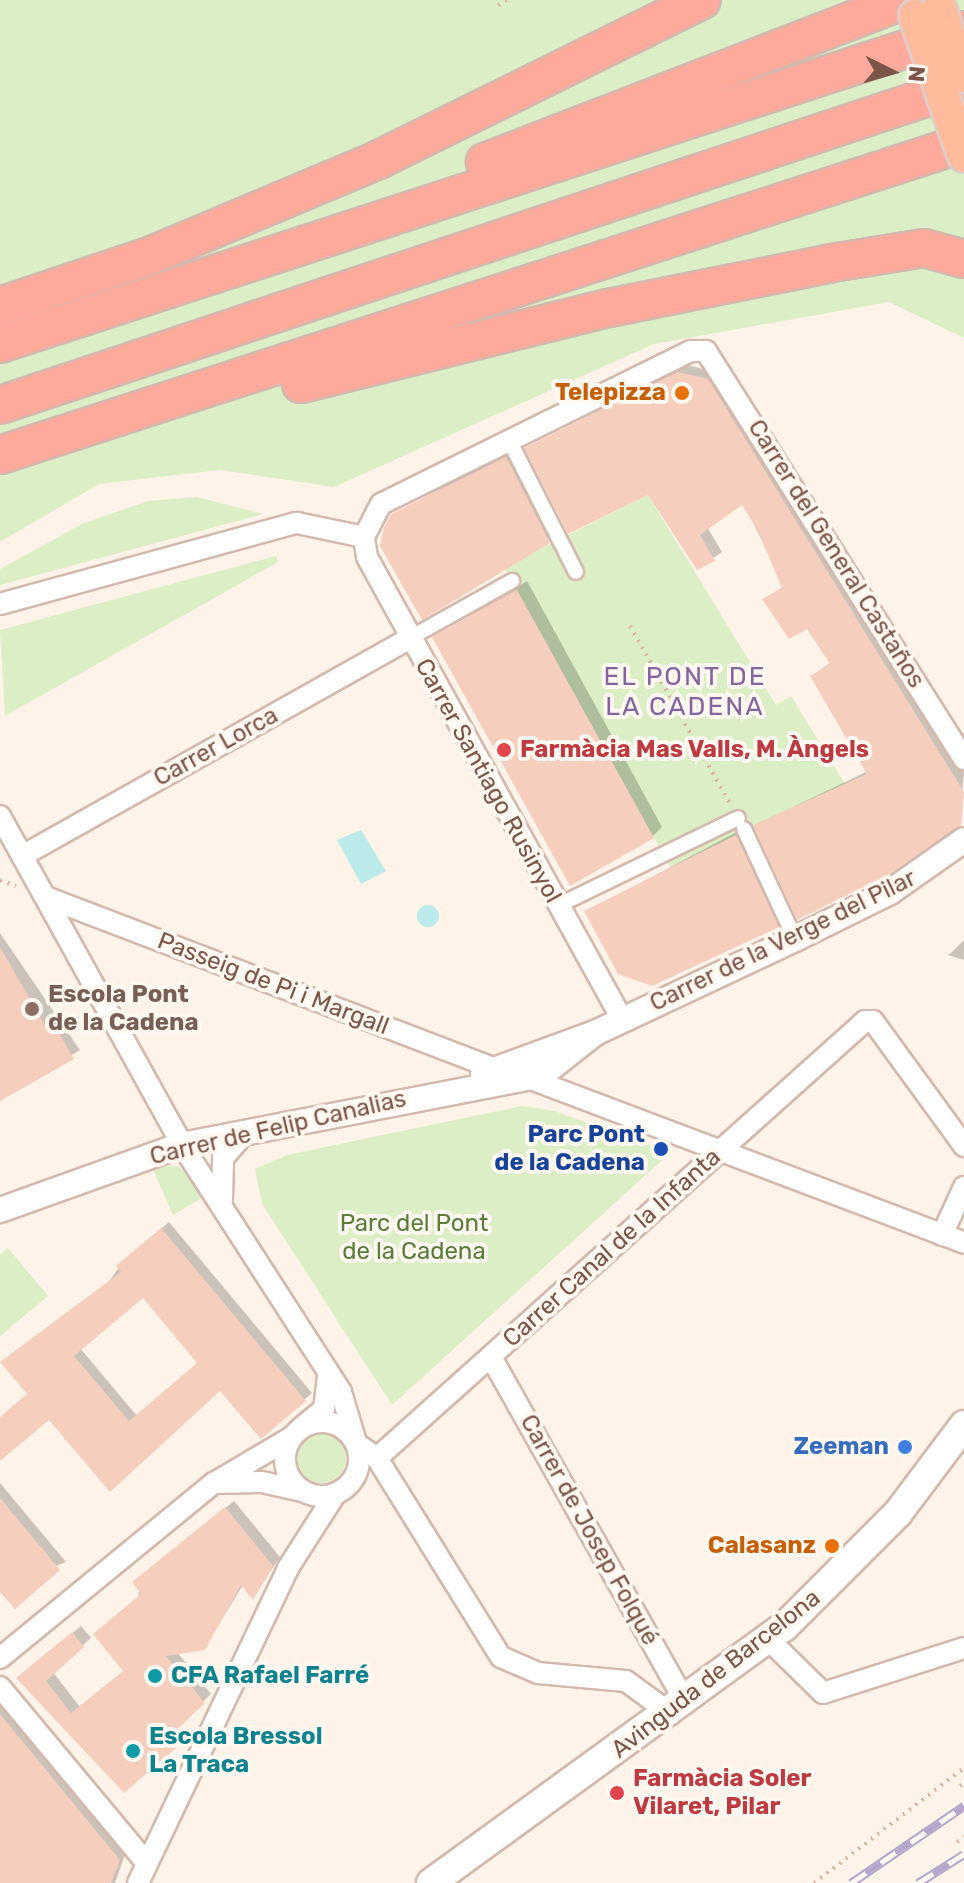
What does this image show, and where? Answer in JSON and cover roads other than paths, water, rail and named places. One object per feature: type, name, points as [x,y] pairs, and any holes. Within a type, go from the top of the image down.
[{"type":"highway","points":[[0,306],[152,255],[378,160],[702,0]]},
{"type":"highway","points":[[0,405],[964,88],[932,11]]},
{"type":"highway","points":[[932,11],[964,156]]},
{"type":"highway","points":[[333,235],[401,195],[932,11]]},
{"type":"highway","points":[[0,344],[333,235],[932,11]]},
{"type":"highway","points":[[0,456],[964,143]]},
{"type":"highway","points":[[0,456],[695,290],[912,249],[936,248],[964,259]]},
{"type":"main road","name":"Avinguda de Barcelona","points":[[431,1883],[678,1708],[768,1639],[860,1556],[964,1425]]},
{"type":"street","name":"Carrer del General Castaños","points":[[508,438],[691,351],[706,351],[964,759]]},
{"type":"street","points":[[0,604],[297,523],[364,537],[392,496],[508,438],[576,572]]},
{"type":"street","name":"Carrer Santiago Rusinyol","points":[[364,537],[410,638],[623,1021]]},
{"type":"street","points":[[410,638],[512,581]]},
{"type":"street","name":"Carrer Lorca","points":[[22,856],[410,638]]},
{"type":"street","points":[[0,816],[182,1145],[204,1156],[222,1204],[328,1378],[346,1402],[356,1441],[358,1470],[336,1493],[288,1568],[138,1883]]},
{"type":"street","points":[[557,906],[741,823],[795,939]]},
{"type":"street","name":"Carrer de la Verge del Pilar","points":[[498,1070],[623,1021],[795,939],[890,892],[964,840]]},
{"type":"street","name":"Passeig de Pi i Margall","points":[[48,898],[498,1070]]},
{"type":"street","name":"Carrer Canal de la Infanta","points":[[377,1458],[865,1021],[873,1021],[964,1146]]},
{"type":"street","name":"Carrer de la Verge del Pilar","points":[[539,1078],[595,1033]]},
{"type":"street","points":[[569,1040],[543,1063],[539,1078],[964,1243]]},
{"type":"street","name":"Carrer de Felip Canalias","points":[[421,1096],[498,1070]]},
{"type":"street","name":"Carrer de Felip Canalias","points":[[0,1210],[182,1145],[421,1096],[539,1078]]},
{"type":"street","points":[[222,1204],[223,1158],[246,1132]]},
{"type":"street","points":[[942,1235],[964,1187]]},
{"type":"street","name":"Carrer de Josep Folqué","points":[[491,1357],[678,1708]]},
{"type":"street","points":[[0,1658],[214,1483],[296,1432],[324,1409],[328,1378]]},
{"type":"street","points":[[296,1432],[332,1423],[377,1458],[501,1657],[538,1673],[626,1681],[678,1708]]},
{"type":"street","points":[[296,1432],[287,1472],[302,1491]]},
{"type":"street","points":[[214,1483],[262,1482],[302,1491],[336,1493]]},
{"type":"street","points":[[768,1639],[823,1693],[964,1648]]},
{"type":"street","points":[[0,1687],[146,1862]]},
{"type":"water","points":[[361,830],[386,871],[361,884],[337,840]]},
{"type":"water","points":[[428,905],[436,908],[439,916],[436,924],[428,927],[420,924],[417,916],[420,908]]},
{"type":"railway","points":[[851,1883],[964,1806]]},
{"type":"railway","points":[[918,1883],[964,1854]]},
{"type":"place","name":"Telepizza","points":[[682,393]]},
{"type":"place","name":"Farmàcia Mas Valls, M. Àngels","points":[[504,750]]},
{"type":"place","name":"Escola Pont de la Cadena","points":[[32,1009]]},
{"type":"place","name":"Parc Pont de la Cadena","points":[[661,1149]]},
{"type":"place","name":"Zeeman","points":[[905,1447]]},
{"type":"place","name":"Calasanz","points":[[832,1546]]},
{"type":"place","name":"CFA Rafael Farré","points":[[155,1676]]},
{"type":"place","name":"Escola Bressol La Traca","points":[[133,1751]]},
{"type":"place","name":"Farmàcia Soler Vilaret, Pilar","points":[[617,1793]]},
{"type":"district","name":"EL PONT DE LA CADENA","points":[[685,692]]},
{"type":"park label","name":"Parc del Pont de la Cadena","points":[[414,1238]]}]
